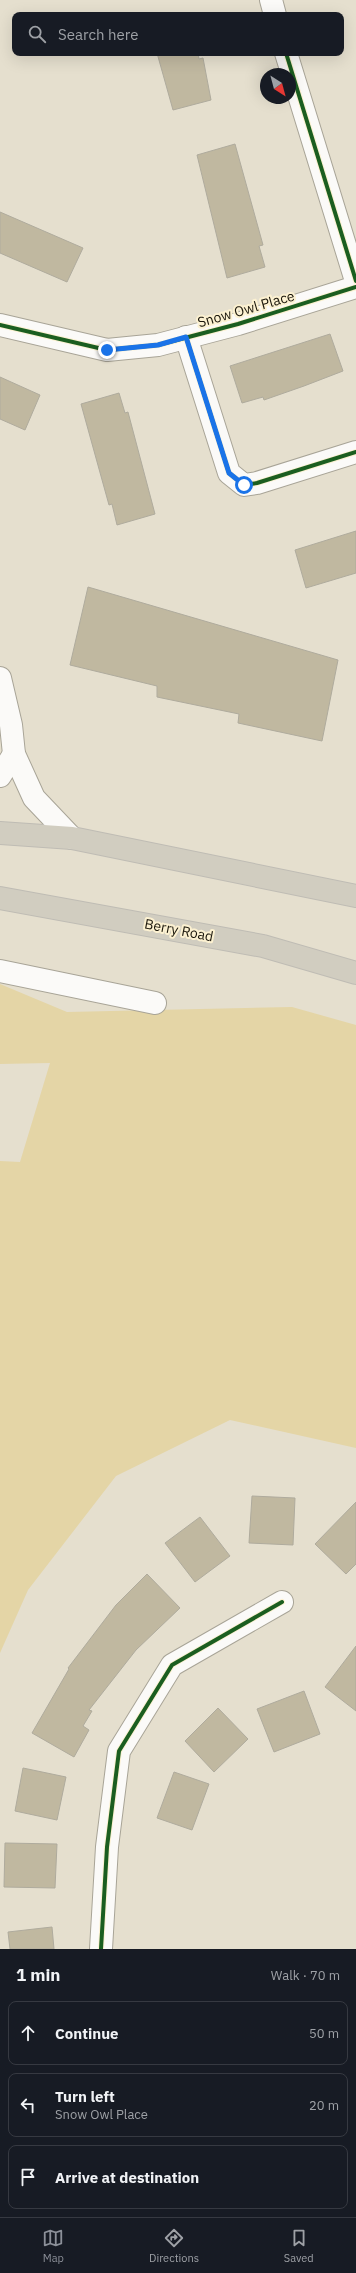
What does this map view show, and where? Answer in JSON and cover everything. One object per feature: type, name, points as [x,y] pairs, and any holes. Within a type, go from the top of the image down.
[{"type":"highway","points":[[0,833],[72,838],[356,896]]},
{"type":"highway","name":"Berry Road","points":[[0,898],[263,946],[356,972]]},
{"type":"street","points":[[271,0],[274,12]]},
{"type":"street","points":[[287,56],[356,281]]},
{"type":"street","name":"Snow Owl Place","points":[[0,325],[107,350],[158,345],[238,324],[356,286]]},
{"type":"street","points":[[186,337],[229,473],[244,485],[257,483],[356,452]]},
{"type":"street","points":[[0,678],[6,724],[14,754],[34,798],[72,838]]},
{"type":"street","points":[[0,776],[14,754]]},
{"type":"street","points":[[0,970],[155,1003]]},
{"type":"street","points":[[101,1949],[107,1846],[119,1751],[172,1665],[282,1602]]},
{"type":"shaded area","points":[[0,984],[67,1012],[292,1007],[356,1025],[356,1448],[230,1420],[116,1476],[28,1590],[0,1653],[0,1161],[20,1162],[50,1063],[0,1064]]},
{"type":"building","points":[[158,56],[198,56],[199,59],[203,58],[211,100],[173,110]]},
{"type":"building","points":[[235,144],[263,245],[259,246],[265,267],[227,278],[197,155]]},
{"type":"building","points":[[0,212],[83,248],[67,282],[0,253]]},
{"type":"building","points":[[330,334],[343,371],[264,400],[263,397],[242,403],[230,366]]},
{"type":"building","points":[[0,377],[40,395],[25,430],[0,419]]},
{"type":"building","points":[[119,393],[125,413],[128,412],[155,514],[117,525],[112,504],[109,505],[81,404]]},
{"type":"building","points":[[356,531],[356,573],[306,588],[295,550]]},
{"type":"building","points":[[88,587],[338,660],[322,741],[238,723],[239,714],[157,697],[157,686],[70,665]]},
{"type":"building","points":[[252,1496],[295,1498],[293,1545],[249,1543]]},
{"type":"building","points":[[356,1502],[356,1564],[346,1574],[315,1544]]},
{"type":"building","points":[[200,1517],[230,1556],[195,1582],[165,1543]]},
{"type":"building","points":[[147,1574],[180,1608],[136,1650],[89,1710],[92,1711],[83,1726],[89,1730],[74,1757],[32,1733],[69,1669],[68,1668],[116,1605]]},
{"type":"building","points":[[356,1646],[356,1711],[325,1687]]},
{"type":"building","points":[[304,1691],[320,1734],[274,1752],[257,1709]]},
{"type":"building","points":[[218,1708],[248,1739],[214,1772],[185,1741]]},
{"type":"building","points":[[23,1768],[66,1777],[57,1820],[15,1811]]},
{"type":"building","points":[[174,1772],[209,1784],[192,1830],[157,1818]]},
{"type":"building","points":[[5,1843],[57,1844],[55,1888],[4,1887]]},
{"type":"building","points":[[52,1927],[54,1949],[10,1949],[8,1932]]},
{"type":"cycle path","points":[[287,56],[356,281]]},
{"type":"cycle path","points":[[0,325],[107,350],[158,345],[238,324],[356,287]]},
{"type":"cycle path","points":[[186,337],[229,473],[244,485],[257,483],[356,452]]},
{"type":"cycle path","points":[[101,1949],[107,1847],[119,1751],[172,1665],[282,1602]]},
{"type":"route","points":[[107,350],[158,345],[186,337],[229,473],[244,485]]}]
